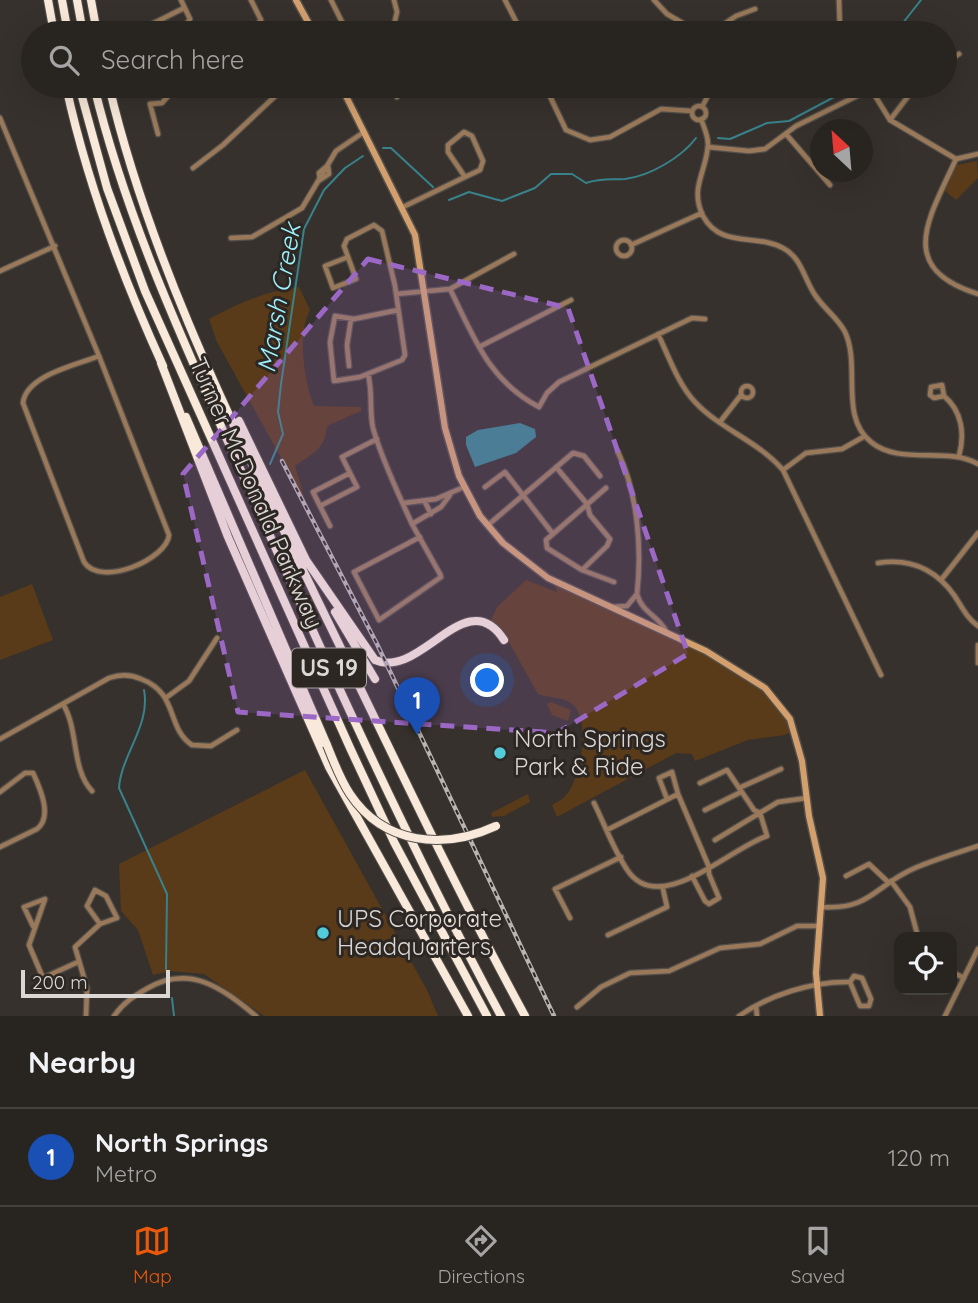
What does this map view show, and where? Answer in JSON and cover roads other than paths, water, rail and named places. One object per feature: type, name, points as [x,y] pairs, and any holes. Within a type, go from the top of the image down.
[{"type":"highway","points":[[48,0],[52,21]]},
{"type":"highway","points":[[62,0],[66,21]]},
{"type":"highway","points":[[77,0],[81,21]]},
{"type":"highway","points":[[91,0],[95,21]]},
{"type":"highway","points":[[68,98],[76,135],[103,221],[228,537],[328,767],[468,1016]]},
{"type":"highway","name":"Turner McDonald Parkway","points":[[82,98],[116,214],[162,329],[394,842],[487,1016]]},
{"type":"highway","name":"Turner McDonald Parkway","points":[[97,98],[130,210],[177,327],[369,755],[501,1016]]},
{"type":"highway","points":[[112,98],[142,202],[215,380],[365,702],[525,1016]]},
{"type":"highway","points":[[161,363],[344,785],[362,810],[378,823],[403,835],[433,842],[465,838],[496,826]]},
{"type":"highway","points":[[215,380],[233,409],[346,635],[375,679]]},
{"type":"highway","points":[[317,578],[366,649],[382,662],[402,662],[455,627],[470,621],[490,625],[504,640]]},
{"type":"street","points":[[181,0],[189,21]]},
{"type":"street","points":[[251,0],[260,21]]},
{"type":"street","points":[[296,0],[307,21]]},
{"type":"street","points":[[331,0],[342,21]]},
{"type":"street","points":[[394,0],[397,12],[395,21]]},
{"type":"street","points":[[505,0],[516,21]]},
{"type":"street","points":[[654,0],[667,14],[679,21]]},
{"type":"street","points":[[839,0],[840,21]]},
{"type":"street","points":[[158,21],[184,8]]},
{"type":"street","points":[[729,21],[755,9]]},
{"type":"street","points":[[158,134],[150,104],[162,103],[166,98]]},
{"type":"street","points":[[193,168],[272,98]]},
{"type":"street","points":[[347,98],[415,235],[445,428],[464,487],[488,526],[528,565],[548,578],[666,631],[757,682],[780,703],[797,737],[822,867],[816,984],[820,1016]]},
{"type":"street","points":[[551,98],[566,130],[590,141],[610,137],[662,109],[692,111]]},
{"type":"street","points":[[702,107],[707,98]]},
{"type":"street","points":[[708,146],[758,151],[796,126],[851,98]]},
{"type":"street","points":[[876,98],[890,120],[956,159],[978,154]]},
{"type":"street","points":[[890,120],[907,98]]},
{"type":"street","points":[[692,111],[696,106],[702,107]]},
{"type":"street","points":[[701,119],[705,114],[702,107]]},
{"type":"street","points":[[692,111],[694,117],[701,119]]},
{"type":"street","points":[[0,118],[55,246],[99,356],[169,535],[166,546],[158,555],[105,575],[93,572],[84,562],[23,403],[25,392],[34,383],[99,356]]},
{"type":"street","points":[[701,119],[708,146],[697,186],[702,213],[711,226],[723,235],[776,244],[798,261],[814,294],[838,320],[848,339],[852,355],[854,414],[864,436],[890,451],[958,456],[978,464]]},
{"type":"street","points":[[232,239],[252,237],[302,208],[342,144],[364,132]]},
{"type":"street","points":[[403,207],[480,170],[483,161],[472,136],[464,132],[448,145],[448,152],[465,177]]},
{"type":"street","points":[[786,135],[830,185]]},
{"type":"street","points":[[956,159],[932,214],[924,243],[928,257],[941,277],[960,289],[978,294]]},
{"type":"street","points":[[631,245],[702,213]]},
{"type":"street","points":[[348,257],[325,266],[333,288],[356,279],[348,257],[344,247],[347,239],[370,227],[378,227],[386,246],[396,294],[398,310],[404,358],[368,374],[334,381],[330,342],[335,316],[351,319],[398,310]]},
{"type":"street","points":[[0,271],[55,246]]},
{"type":"street","points":[[396,294],[425,289],[450,289],[514,254]]},
{"type":"street","points":[[450,289],[479,347],[505,384],[539,407],[547,393],[559,382],[692,318],[705,318]]},
{"type":"street","points":[[479,347],[571,300]]},
{"type":"street","points":[[349,366],[347,345],[351,319]]},
{"type":"street","points":[[658,334],[688,393],[720,422],[766,453],[783,470],[881,675]]},
{"type":"street","points":[[368,374],[373,399],[372,425],[377,439],[412,524],[420,537],[441,577],[382,620],[377,618],[355,572],[420,537]]},
{"type":"street","points":[[720,422],[741,395]]},
{"type":"street","points":[[944,396],[952,402],[962,425],[958,456]]},
{"type":"street","points":[[783,470],[806,453],[842,449],[864,436]]},
{"type":"street","points":[[320,506],[357,487],[342,457],[377,439]]},
{"type":"street","points":[[618,452],[631,486],[640,572],[637,594],[642,608],[660,620],[666,631]]},
{"type":"street","points":[[488,526],[556,467],[577,453],[584,456],[600,476]]},
{"type":"street","points":[[556,467],[587,504],[590,515],[610,539],[607,546],[582,570]]},
{"type":"street","points":[[485,487],[505,472],[553,534]]},
{"type":"street","points":[[330,526],[313,492],[350,473]]},
{"type":"street","points":[[404,503],[425,502],[450,495],[464,487]]},
{"type":"street","points":[[606,488],[546,540],[547,548],[582,570],[614,582]]},
{"type":"street","points":[[412,524],[441,507],[450,495]]},
{"type":"street","points":[[436,499],[441,507]]},
{"type":"street","points":[[425,502],[431,514]]},
{"type":"street","points":[[941,580],[978,533]]},
{"type":"street","points":[[878,564],[912,563],[928,570],[941,580],[964,612],[978,625]]},
{"type":"street","points":[[611,608],[627,606],[637,594]]},
{"type":"street","points":[[167,697],[189,681],[217,638]]},
{"type":"street","points":[[978,645],[978,663]]},
{"type":"street","points":[[0,739],[109,678],[121,675],[151,682],[167,697],[182,736],[192,745],[207,748],[237,730]]},
{"type":"street","points":[[63,704],[72,723],[82,777],[92,791]]},
{"type":"street","points":[[705,810],[781,769]]},
{"type":"street","points":[[594,803],[621,857],[639,883],[663,889],[709,867],[749,842],[766,836],[760,813],[754,810],[727,770],[700,783]]},
{"type":"street","points":[[0,792],[30,772],[34,776],[46,814],[43,825],[0,847]]},
{"type":"street","points":[[667,799],[659,778],[672,772],[719,898],[709,904],[692,876]]},
{"type":"street","points":[[607,830],[678,794]]},
{"type":"street","points":[[715,840],[778,802],[807,798]]},
{"type":"street","points":[[43,825],[48,830]]},
{"type":"street","points":[[822,907],[857,905],[915,868],[978,846]]},
{"type":"street","points":[[570,918],[555,889],[621,857]]},
{"type":"street","points":[[846,877],[869,864],[890,882],[910,907],[917,932]]},
{"type":"street","points":[[608,935],[667,906],[663,889]]},
{"type":"street","points":[[86,1016],[87,988],[75,947],[100,924],[117,918],[106,896],[96,890],[87,906],[100,924]]},
{"type":"street","points":[[33,926],[24,907],[45,899],[33,926],[29,945],[43,978],[78,962]]},
{"type":"street","points":[[577,1007],[601,988],[630,973],[669,971],[720,948],[760,944],[797,926],[820,926]]},
{"type":"street","points":[[945,1016],[978,949]]},
{"type":"street","points":[[957,974],[964,978]]},
{"type":"street","points":[[114,1016],[127,1000],[176,976],[203,980],[256,1016]]},
{"type":"street","points":[[854,976],[862,978],[871,999],[869,1006],[860,1006],[850,982],[854,976]]},
{"type":"street","points":[[738,1016],[756,1006],[816,984],[850,982]]},
{"type":"street","points":[[756,1006],[757,1016]]},
{"type":"water","points":[[520,423],[535,429],[536,437],[516,453],[475,467],[466,445],[466,437],[478,430]]},
{"type":"waterway","name":"Marsh Creek","points":[[904,21],[921,0]]},
{"type":"waterway","name":"Marsh Creek","points":[[718,138],[730,139],[767,123],[789,121],[832,98]]},
{"type":"waterway","name":"Marsh Creek","points":[[449,200],[469,192],[502,201],[535,188],[551,174],[572,174],[586,183],[635,177],[665,164],[683,152],[696,138]]},
{"type":"waterway","name":"Marsh Creek","points":[[383,148],[391,148],[433,187]]},
{"type":"waterway","name":"Marsh Creek","points":[[270,464],[283,434],[278,412],[304,229],[324,190],[345,168],[363,156]]},
{"type":"waterway","name":"Marsh Creek","points":[[144,690],[145,703],[140,728],[125,764],[119,788],[167,894],[166,969]]},
{"type":"waterway","name":"Marsh Creek","points":[[172,998],[174,1016]]},
{"type":"railway","points":[[282,461],[377,644],[554,1016]]},
{"type":"place","name":"North Springs","points":[[417,735]]},
{"type":"place","name":"North Springs Park & Ride","points":[[500,753]]},
{"type":"place","name":"UPS Corporate Headquarters","points":[[323,933]]}]
